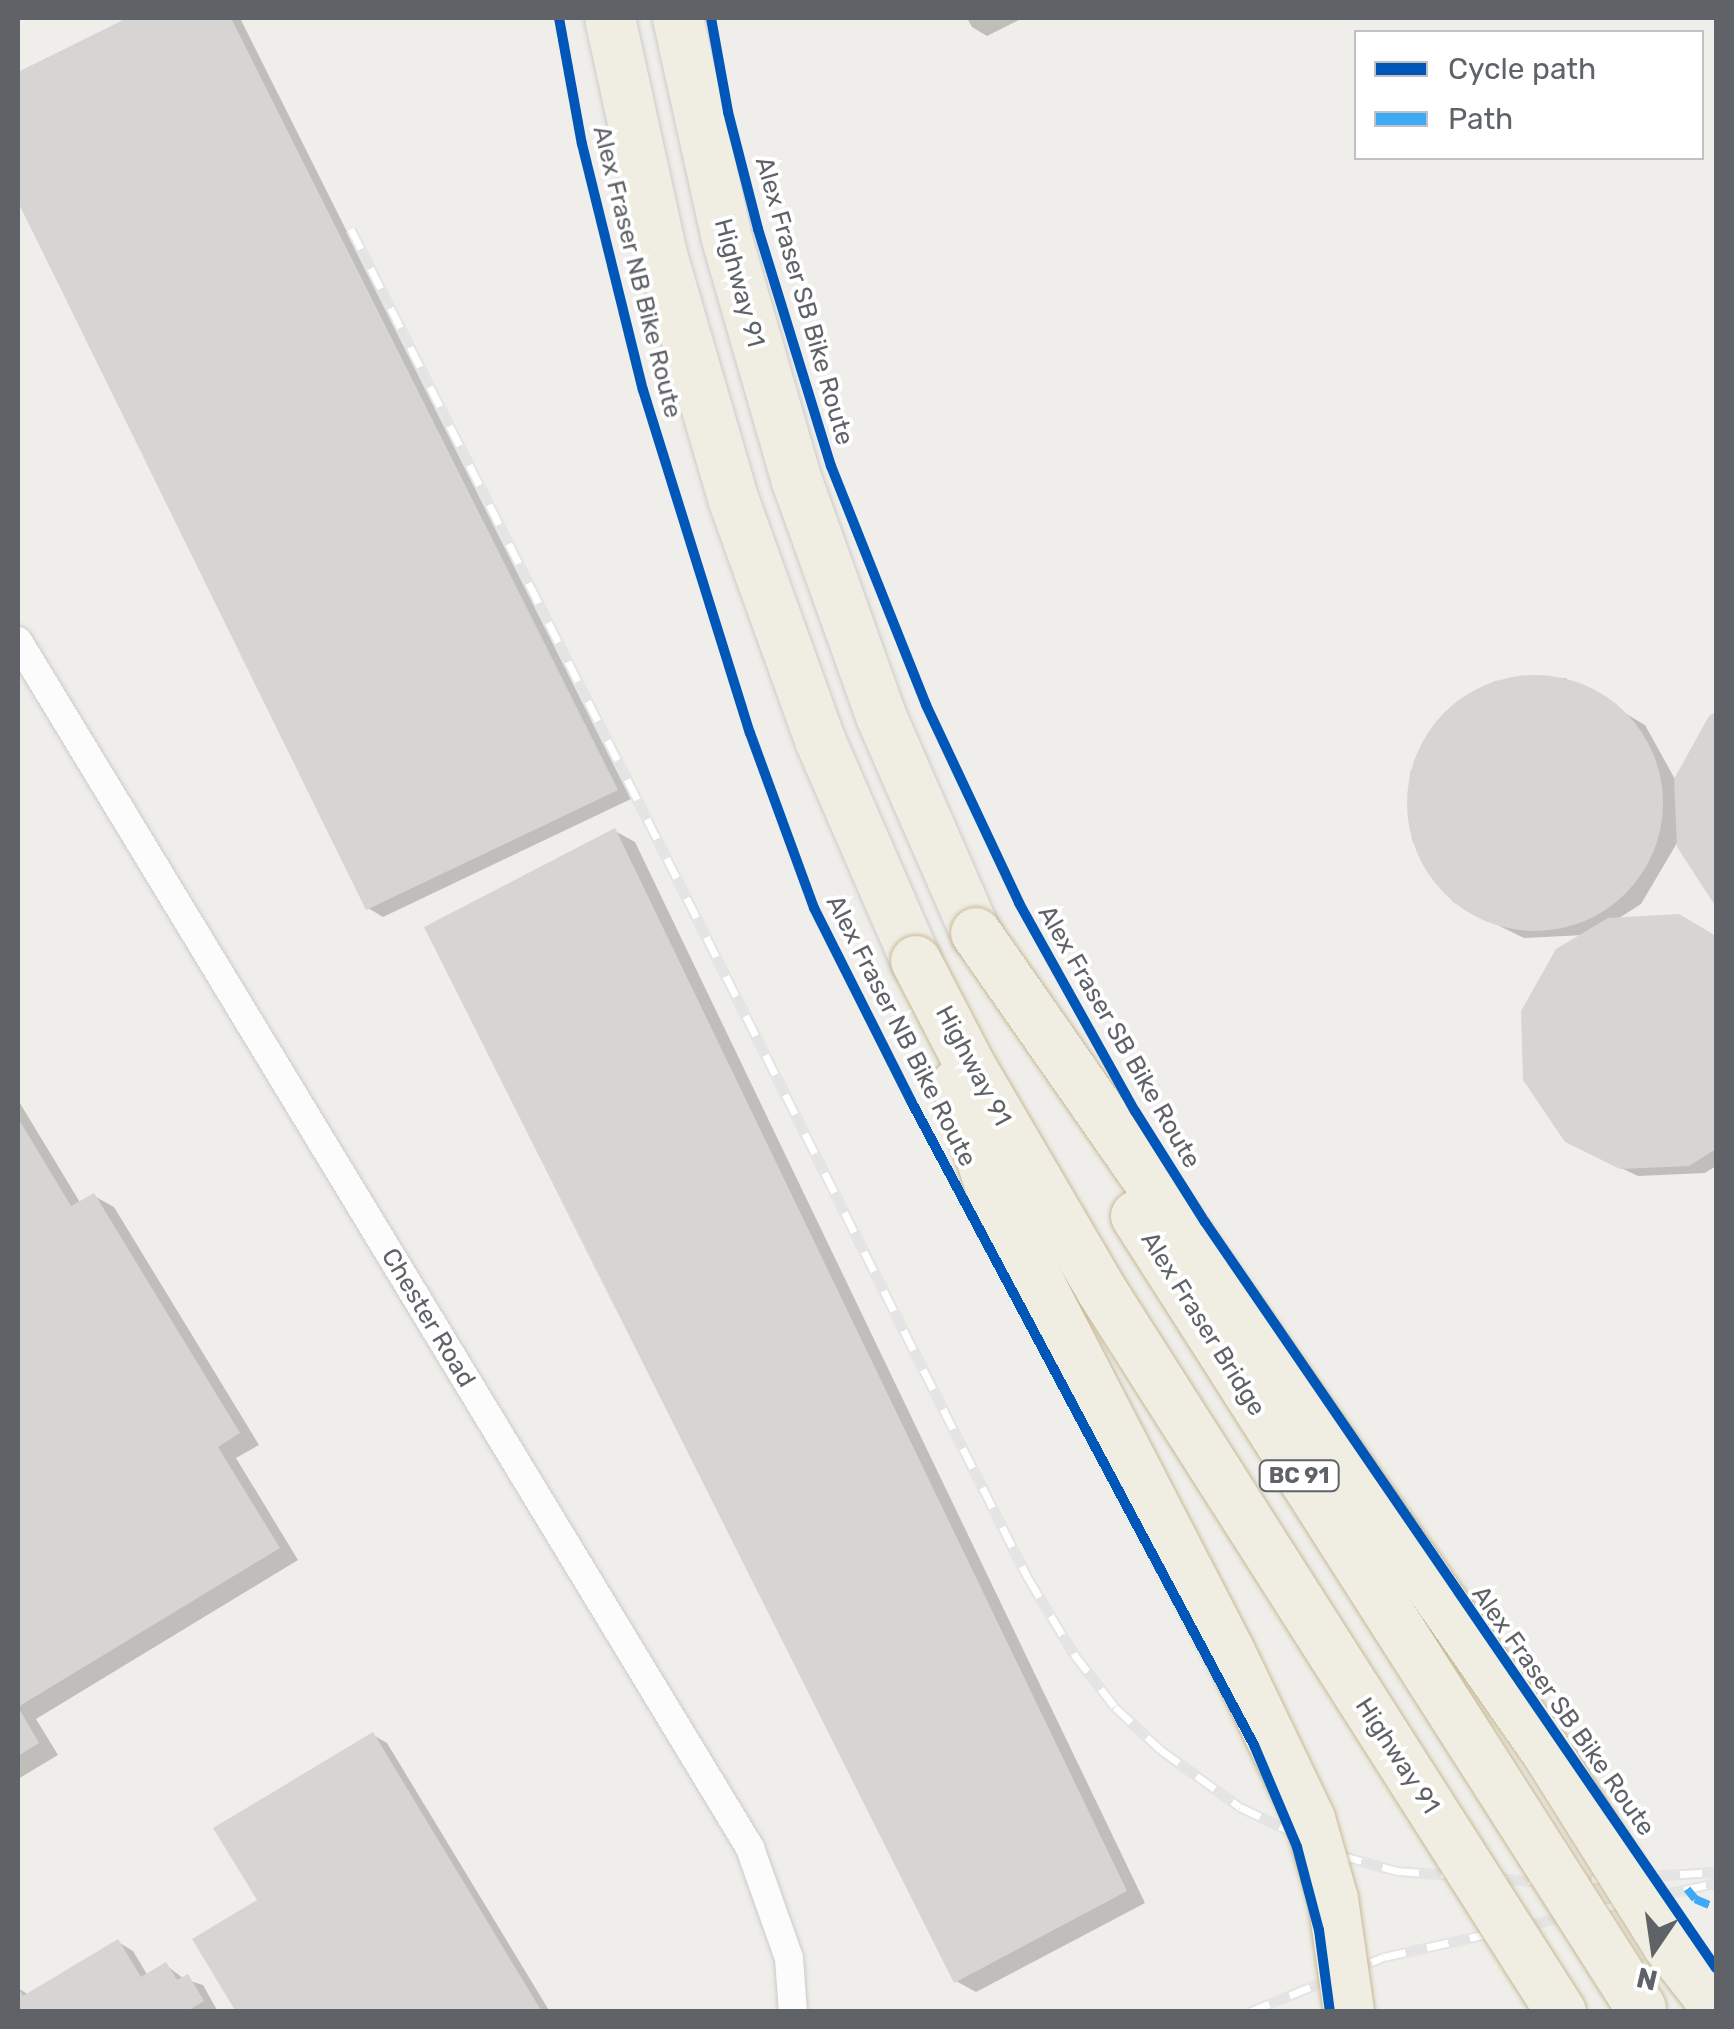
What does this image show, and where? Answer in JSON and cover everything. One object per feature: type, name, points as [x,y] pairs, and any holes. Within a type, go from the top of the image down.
[{"type":"highway","name":"Highway 91","points":[[610,18],[662,255],[734,502],[820,740],[916,960],[970,1065],[1102,1291],[1560,2012]]},
{"type":"highway","name":"Highway 91","points":[[678,18],[726,239],[797,481],[881,716],[976,933]]},
{"type":"highway","points":[[976,933],[1548,1754],[1667,1944],[1715,2006]]},
{"type":"highway","name":"Alex Fraser Bridge","points":[[976,933],[1160,1256],[1643,2010]]},
{"type":"highway","points":[[916,960],[992,1191],[1310,1819],[1334,1900],[1349,2012]]},
{"type":"street","name":"Chester Road","points":[[18,642],[750,1848],[788,1958],[793,2012]]},
{"type":"building","points":[[127,18],[231,18],[618,790],[366,910],[18,202],[18,72]]},
{"type":"building","points":[[1535,675],[1584,685],[1625,713],[1653,754],[1663,803],[1653,852],[1625,893],[1584,921],[1535,931],[1486,921],[1445,893],[1417,852],[1407,803],[1417,754],[1445,713],[1486,685]]},
{"type":"building","points":[[1716,712],[1716,907],[1677,847],[1674,779],[1709,716]]},
{"type":"building","points":[[615,828],[1127,1891],[954,1983],[424,927]]},
{"type":"building","points":[[1679,914],[1716,936],[1716,1149],[1689,1166],[1620,1169],[1565,1142],[1523,1080],[1521,1011],[1556,949],[1608,918]]},
{"type":"building","points":[[18,1118],[71,1206],[94,1193],[240,1433],[218,1447],[280,1548],[18,1707]]},
{"type":"building","points":[[18,1707],[39,1743],[18,1756]]},
{"type":"building","points":[[373,1732],[542,2012],[236,2012],[192,1939],[257,1900],[213,1828]]},
{"type":"building","points":[[118,1939],[141,1977],[166,1962],[177,1980],[188,1974],[204,2001],[186,2012],[18,2012],[18,1987],[23,1996]]},
{"type":"railway","points":[[351,229],[1028,1578],[1074,1654],[1115,1707],[1161,1750],[1240,1807],[1340,1855],[1397,1871],[1548,1882],[1716,1872]]},
{"type":"railway","points":[[1249,2012],[1384,1957],[1716,1883]]},
{"type":"marked path","points":[[1687,1889],[1695,1899],[1716,1908]]},
{"type":"cycle path","name":"Alex Fraser NB Bike Route","points":[[559,18],[582,144],[643,390],[750,733],[814,908],[911,1101],[1254,1745],[1297,1847],[1319,1930],[1330,2012]]},
{"type":"cycle path","name":"Alex Fraser SB Bike Route","points":[[711,18],[728,112],[758,229],[831,466],[926,705],[1019,903],[1135,1111],[1205,1222],[1716,1968]]}]
